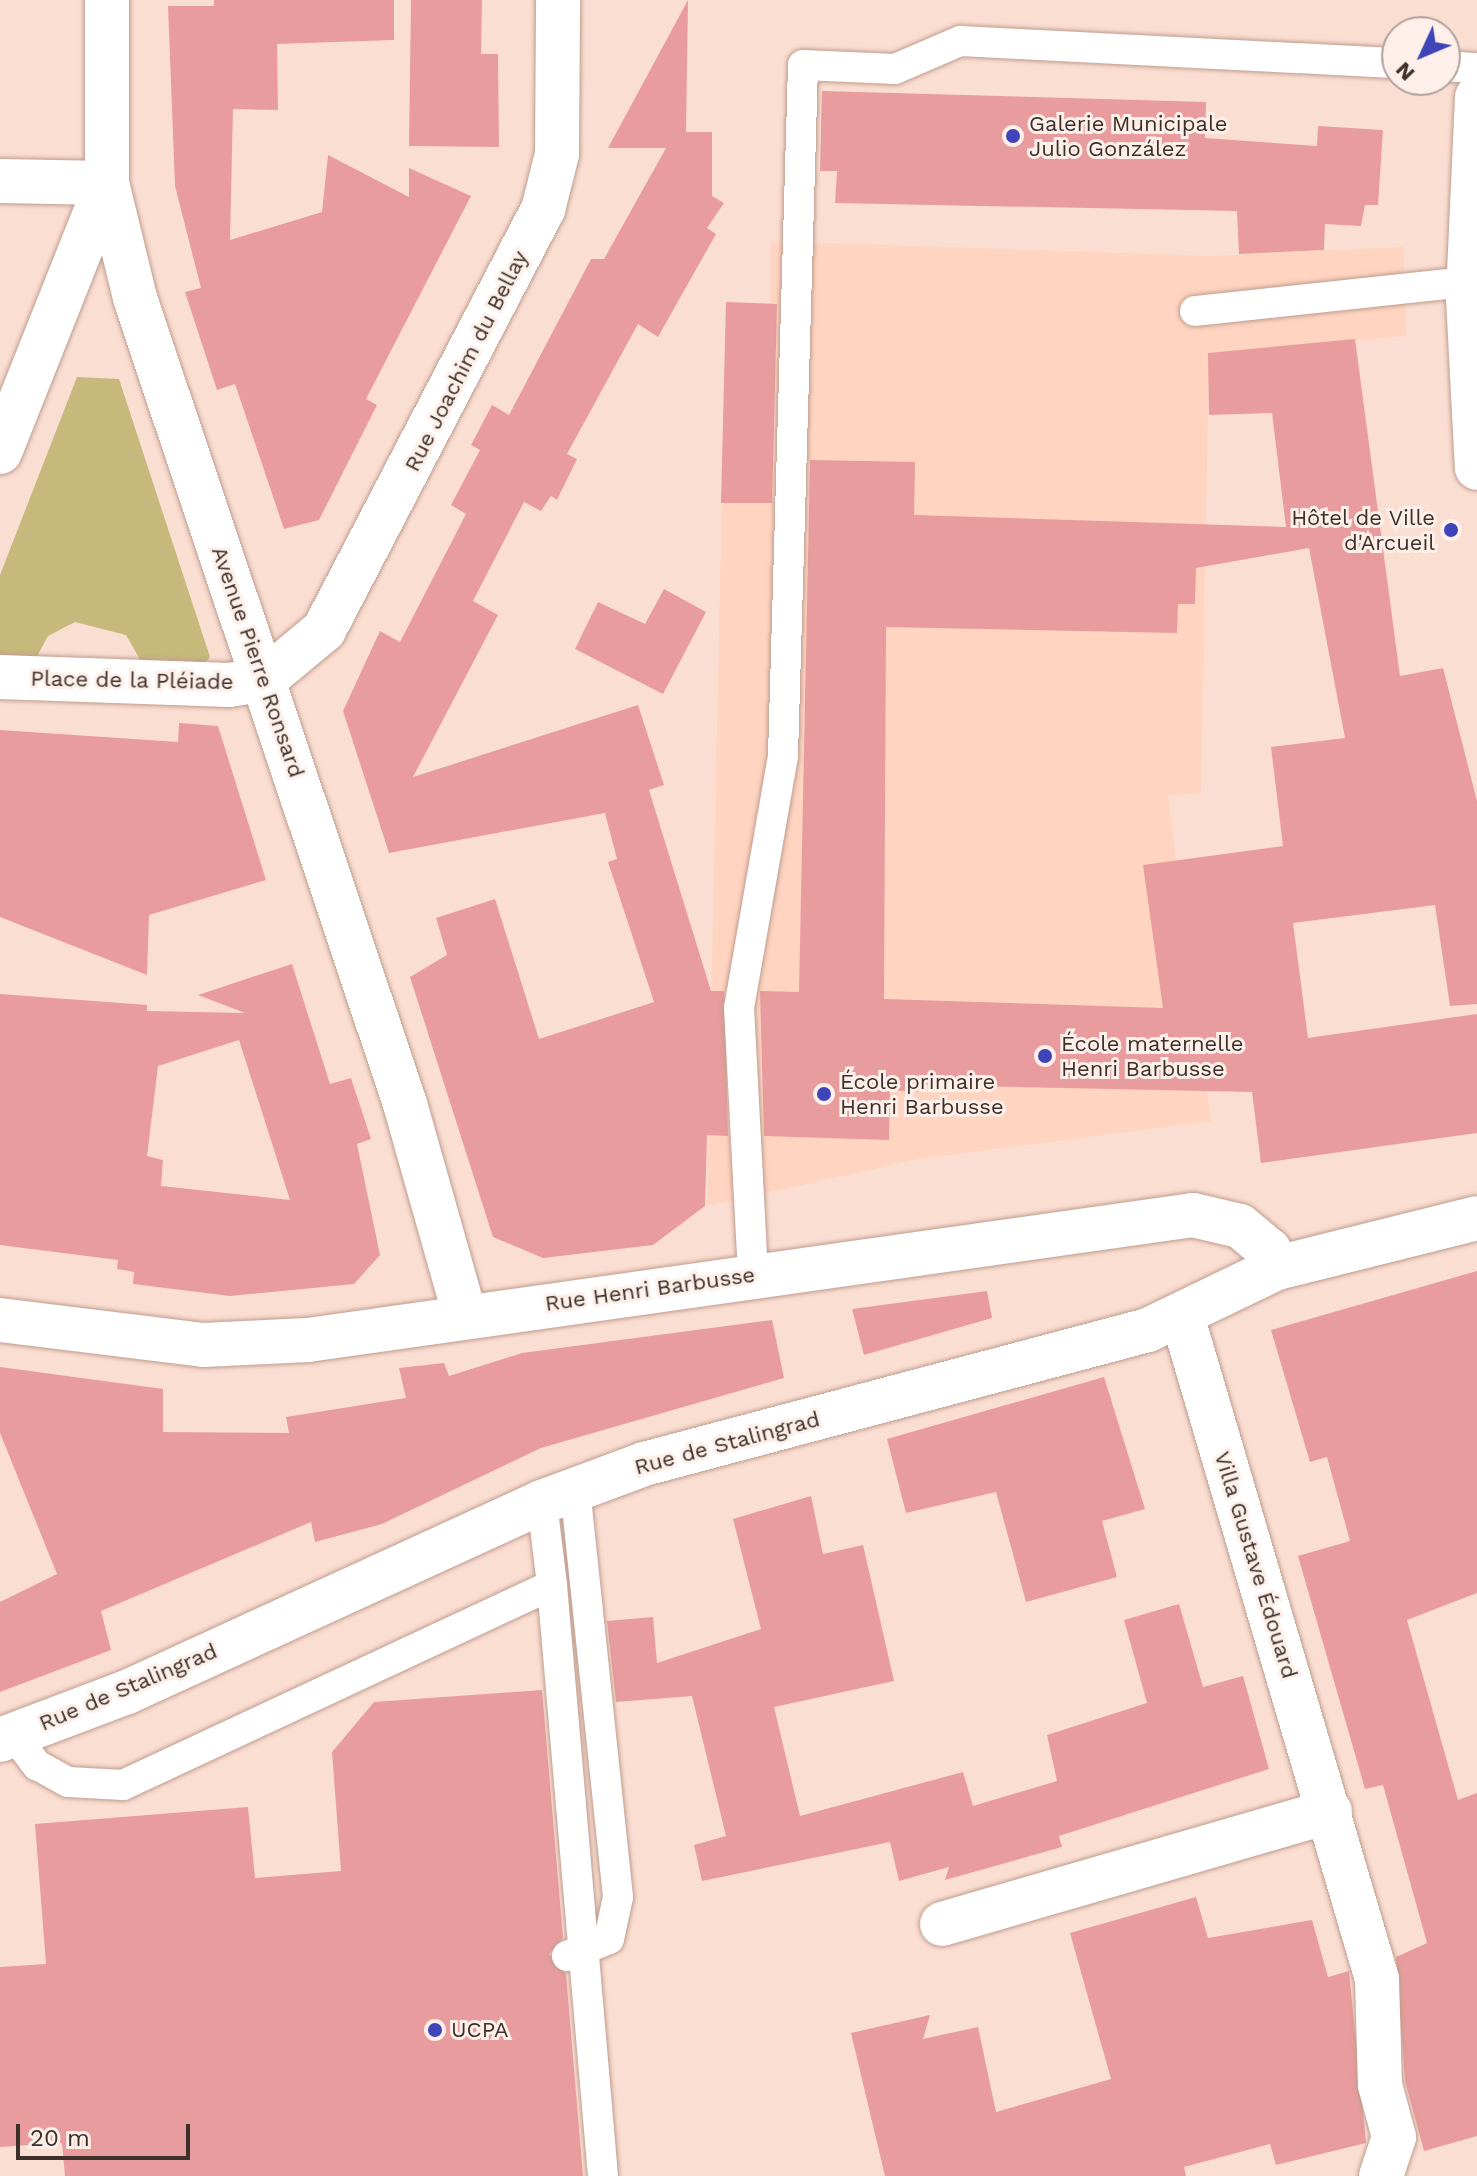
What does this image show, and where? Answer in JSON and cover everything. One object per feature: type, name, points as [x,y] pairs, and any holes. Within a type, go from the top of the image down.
[{"type":"street","name":"Avenue Pierre Ronsard","points":[[107,0],[107,183],[135,298],[405,1104],[465,1316]]},
{"type":"street","name":"Rue Joachim du Bellay","points":[[265,679],[324,630],[543,210],[557,154],[558,0]]},
{"type":"street","points":[[1477,97],[1468,282],[1477,468]]},
{"type":"street","points":[[0,181],[107,183],[0,452]]},
{"type":"street","name":"Place de la Pléiade","points":[[0,677],[229,685],[265,679]]},
{"type":"street","name":"Rue Henri Barbusse","points":[[0,1320],[203,1345],[308,1340],[753,1274],[1193,1215],[1240,1226],[1269,1250],[1277,1268]]},
{"type":"street","name":"Rue de Stalingrad","points":[[7,1737],[127,1692],[558,1496],[644,1464],[1183,1319],[1277,1268],[1477,1218]]},
{"type":"street","name":"Villa Gustave Édouard","points":[[1183,1319],[1330,1811],[1380,2000],[1380,2085],[1394,2137],[1381,2176]]},
{"type":"street","points":[[942,1924],[1330,1811]]},
{"type":"lane","points":[[753,1274],[739,1008],[783,756],[803,65],[895,69],[960,41],[1381,62]]},
{"type":"lane","points":[[1195,311],[1468,282]]},
{"type":"lane","points":[[558,1496],[552,1585],[603,2176]]},
{"type":"lane","points":[[558,1496],[618,1897],[609,1939],[565,1956]]},
{"type":"lane","points":[[7,1737],[37,1765],[68,1782],[123,1785],[552,1585]]},
{"type":"shaded area","points":[[771,241],[1212,256],[1403,247],[1406,336],[1209,353],[1201,793],[1168,796],[1211,1121],[919,1159],[707,1206],[726,302],[770,303]]},
{"type":"shaded area","points":[[77,377],[119,379],[210,657],[204,664],[142,663],[126,635],[75,622],[48,636],[35,660],[0,657],[0,575]]},
{"type":"building","points":[[214,0],[394,0],[394,40],[277,44],[278,110],[233,109],[230,240],[322,212],[328,155],[409,197],[409,168],[471,196],[366,399],[377,405],[319,520],[284,529],[235,384],[217,390],[185,292],[201,288],[175,186],[168,6],[214,6]]},
{"type":"building","points":[[411,0],[482,0],[481,54],[498,54],[499,147],[409,146]]},
{"type":"building","points":[[688,0],[686,132],[712,132],[712,196],[724,203],[707,228],[716,234],[658,337],[638,324],[567,454],[577,459],[557,500],[551,496],[541,511],[524,502],[473,601],[498,615],[413,777],[638,705],[664,785],[649,790],[711,991],[724,991],[728,1136],[707,1135],[705,1206],[653,1245],[543,1258],[493,1237],[410,977],[447,955],[436,918],[495,899],[539,1039],[654,1002],[608,862],[617,859],[605,813],[389,853],[343,711],[380,631],[400,642],[466,514],[451,505],[480,450],[471,445],[492,405],[509,415],[591,259],[604,259],[666,148],[608,148]]},
{"type":"building","name":"Galerie Municipale Julio González","points":[[822,91],[1206,102],[1205,138],[1317,146],[1318,126],[1383,130],[1378,205],[1365,205],[1361,226],[1325,224],[1324,250],[1239,254],[1237,211],[835,203],[837,171],[820,171]]},
{"type":"building","points":[[726,302],[777,304],[772,503],[721,503]]},
{"type":"building","points":[[1355,339],[1400,676],[1443,668],[1477,801],[1477,1004],[1450,1006],[1435,905],[1293,923],[1308,1038],[1477,1014],[1477,1133],[1261,1163],[1252,1092],[920,1085],[919,1092],[890,1090],[889,1140],[764,1136],[760,991],[799,992],[810,460],[915,462],[914,515],[1286,527],[1272,413],[1209,415],[1208,353]],"holes":[[[1309,548],[1345,738],[1271,747],[1283,846],[1143,865],[1163,1008],[884,999],[886,627],[1177,633],[1178,604],[1195,604],[1196,568]]]},
{"type":"building","points":[[664,589],[706,612],[663,694],[575,649],[598,602],[645,624]]},
{"type":"building","points":[[179,723],[218,726],[266,880],[149,915],[147,975],[0,917],[0,730],[178,742]]},
{"type":"building","points":[[292,964],[330,1084],[351,1078],[371,1139],[357,1144],[380,1255],[354,1284],[230,1296],[133,1284],[134,1272],[117,1269],[118,1260],[0,1245],[0,994],[147,1005],[147,1011],[245,1013],[198,995]],"holes":[[[239,1040],[290,1200],[161,1186],[163,1160],[147,1156],[158,1066]]]},
{"type":"building","points":[[1477,1271],[1477,1593],[1407,1620],[1458,1800],[1477,1793],[1477,2136],[1424,2151],[1405,2081],[1396,1957],[1427,1943],[1383,1785],[1365,1789],[1298,1556],[1350,1541],[1327,1457],[1310,1462],[1271,1330]]},
{"type":"building","points":[[987,1291],[992,1318],[864,1355],[852,1309]]},
{"type":"building","points":[[772,1320],[784,1378],[541,1448],[382,1524],[315,1542],[311,1522],[101,1611],[111,1650],[0,1692],[0,1602],[57,1574],[0,1433],[0,1367],[163,1389],[163,1432],[289,1433],[286,1417],[406,1398],[399,1368],[444,1363],[449,1376],[522,1353]]},
{"type":"building","points":[[1104,1377],[1145,1509],[1102,1521],[1117,1577],[1026,1602],[996,1492],[906,1513],[887,1439]]},
{"type":"building","points":[[811,1496],[823,1554],[863,1545],[894,1681],[774,1707],[800,1816],[963,1772],[973,1806],[1057,1781],[1047,1735],[1147,1703],[1124,1620],[1179,1604],[1203,1687],[1243,1676],[1269,1769],[1059,1836],[1062,1847],[945,1880],[949,1867],[899,1881],[890,1842],[702,1881],[694,1845],[726,1836],[692,1696],[616,1702],[607,1621],[653,1617],[657,1663],[761,1629],[733,1519]]},
{"type":"building","points":[[542,1690],[563,1938],[549,1954],[566,1974],[583,2176],[65,2176],[62,2143],[0,2147],[0,1967],[46,1964],[35,1824],[248,1807],[255,1878],[341,1871],[332,1752],[374,1702]]},
{"type":"building","points":[[1196,1897],[1208,1938],[1312,1920],[1328,1977],[1349,1971],[1366,2143],[1276,2165],[1270,2144],[1184,2167],[1186,2176],[885,2176],[851,2033],[930,2015],[923,2039],[978,2027],[996,2112],[1111,2079],[1070,1933]]},
{"type":"place","name":"Galerie Municipale Julio González","points":[[1013,136]]},
{"type":"place","name":"Hôtel de Ville d'Arcueil","points":[[1451,530]]},
{"type":"place","name":"École maternelle Henri Barbusse","points":[[1045,1056]]},
{"type":"place","name":"École primaire Henri Barbusse","points":[[824,1094]]},
{"type":"place","name":"UCPA","points":[[435,2030]]}]
